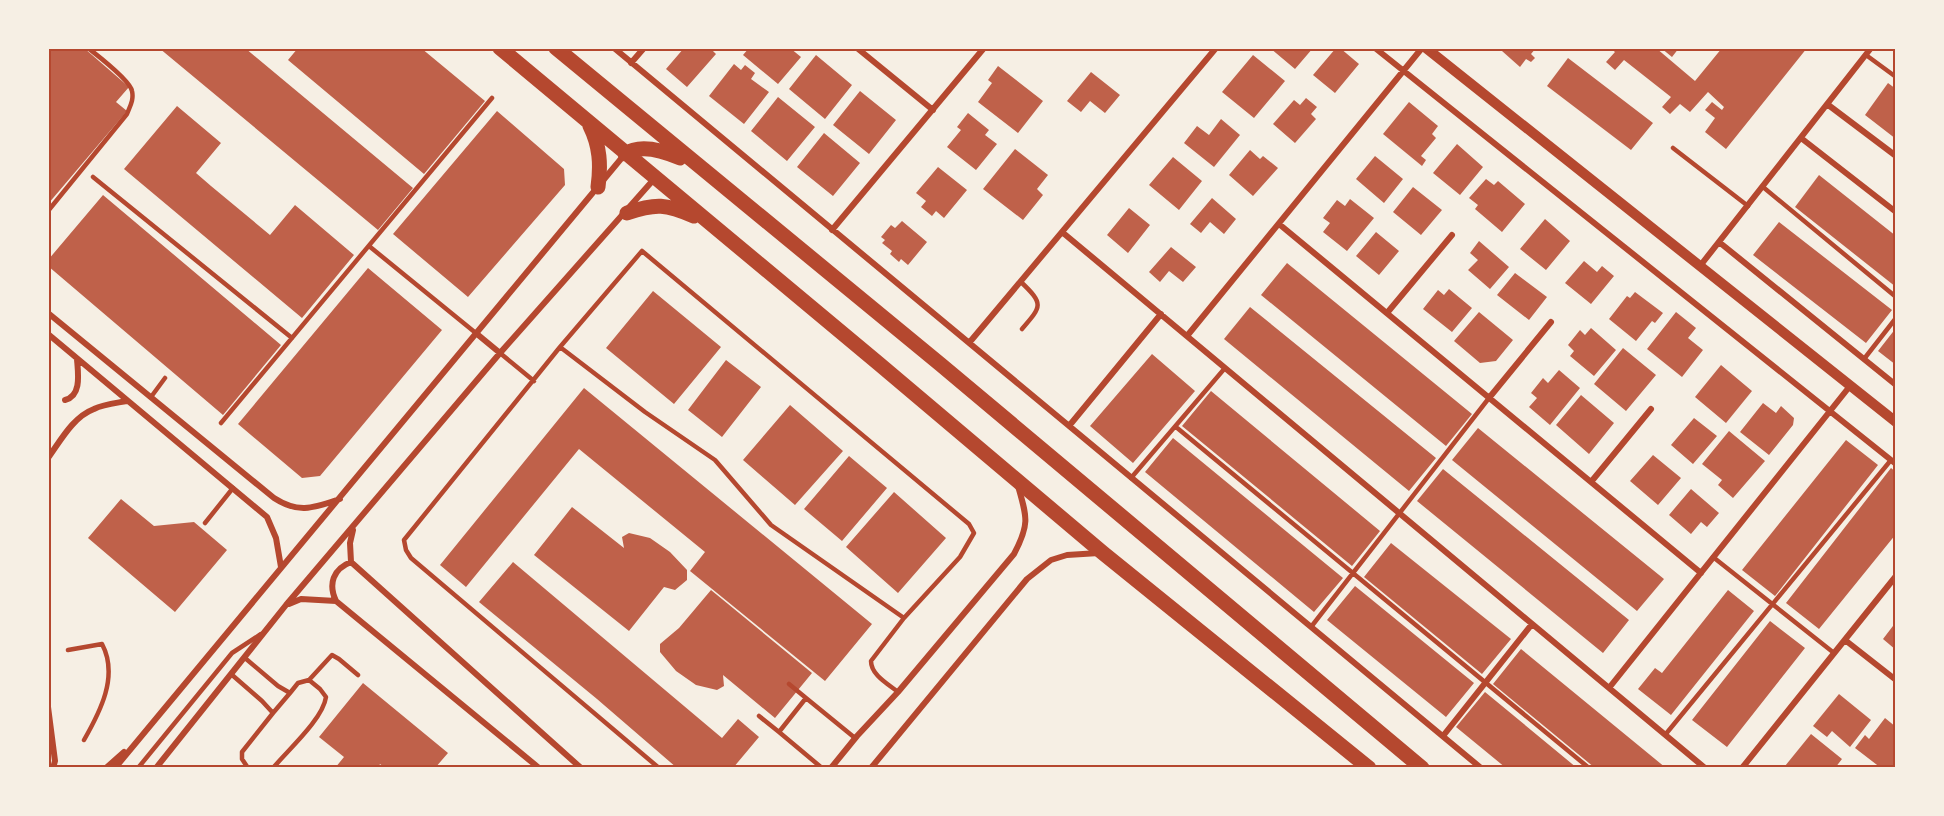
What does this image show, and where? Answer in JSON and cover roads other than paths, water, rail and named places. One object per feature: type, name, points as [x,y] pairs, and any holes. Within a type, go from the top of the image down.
[{"type":"main road","points":[[500,48],[1103,553],[1369,768]]},
{"type":"main road","points":[[556,48],[940,364],[1422,768]]},
{"type":"main road","points":[[620,102],[644,135],[651,150],[656,166],[655,178]]},
{"type":"main road","points":[[589,123],[598,144],[600,156],[598,187]]},
{"type":"main road","points":[[626,154],[639,148],[673,155],[706,173]]},
{"type":"main road","points":[[627,213],[649,205],[663,206],[708,222]]},
{"type":"street","points":[[614,48],[1481,768]]},
{"type":"street","points":[[632,63],[644,48]]},
{"type":"street","points":[[857,48],[933,110]]},
{"type":"street","points":[[832,230],[984,48]]},
{"type":"street","points":[[969,344],[1216,48]]},
{"type":"street","points":[[1375,48],[1893,462]]},
{"type":"street","points":[[1187,336],[1422,48]]},
{"type":"street","points":[[1426,48],[1896,422]]},
{"type":"street","points":[[1700,266],[1871,48]]},
{"type":"street","points":[[1827,104],[1896,156]]},
{"type":"street","points":[[1801,138],[1896,213]]},
{"type":"street","points":[[115,768],[626,154]]},
{"type":"street","points":[[156,768],[286,605],[500,353],[627,213],[655,178]]},
{"type":"street","points":[[1279,224],[1701,573]]},
{"type":"street","points":[[1062,232],[1705,768]]},
{"type":"street","points":[[1387,313],[1452,234]]},
{"type":"street","points":[[1719,242],[1896,385]]},
{"type":"street","points":[[48,313],[274,498],[287,506],[303,508],[340,498]]},
{"type":"street","points":[[1069,426],[1161,314]]},
{"type":"street","points":[[1489,398],[1551,322]]},
{"type":"street","points":[[48,334],[267,517],[276,538],[282,567]]},
{"type":"street","points":[[477,334],[500,353]]},
{"type":"street","points":[[64,400],[72,398],[75,394],[78,380],[77,359]]},
{"type":"street","points":[[1609,688],[1851,386]]},
{"type":"street","points":[[48,458],[82,415],[95,408],[127,401]]},
{"type":"street","points":[[1591,482],[1651,409]]},
{"type":"street","points":[[831,768],[1014,554],[1023,537],[1027,520],[1015,478]]},
{"type":"street","points":[[356,524],[351,532],[351,562],[581,768]]},
{"type":"street","points":[[871,768],[1027,579],[1051,560],[1067,555],[1103,553]]},
{"type":"street","points":[[351,562],[343,565],[333,578],[332,594],[336,601],[539,768]]},
{"type":"street","points":[[1742,768],[1896,576]]},
{"type":"street","points":[[286,605],[301,599],[336,601]]},
{"type":"street","points":[[1443,736],[1532,624]]},
{"type":"street","points":[[1845,640],[1896,680]]},
{"type":"street","points":[[48,707],[55,761],[53,768]]},
{"type":"street","points":[[106,768],[135,742]]},
{"type":"lane","points":[[48,211],[128,114],[133,100],[132,89],[88,48]]},
{"type":"lane","points":[[1866,56],[1896,77]]},
{"type":"lane","points":[[221,423],[492,98]]},
{"type":"lane","points":[[1673,148],[1748,206]]},
{"type":"lane","points":[[93,177],[292,338]]},
{"type":"lane","points":[[1763,187],[1896,297]]},
{"type":"lane","points":[[369,246],[477,334]]},
{"type":"lane","points":[[659,768],[411,558],[404,540],[560,347],[642,251],[969,524],[974,533],[960,557],[903,618],[871,661],[872,670],[898,692]]},
{"type":"lane","points":[[1021,282],[1036,296],[1038,305],[1036,312],[1022,329]]},
{"type":"lane","points":[[1864,359],[1896,318]]},
{"type":"lane","points":[[560,347],[645,412],[716,460],[771,525],[903,618]]},
{"type":"lane","points":[[500,353],[534,381]]},
{"type":"lane","points":[[1131,478],[1225,368]]},
{"type":"lane","points":[[151,397],[165,378]]},
{"type":"lane","points":[[1311,627],[1489,398]]},
{"type":"lane","points":[[1176,427],[1589,768]]},
{"type":"lane","points":[[1665,735],[1893,462]]},
{"type":"lane","points":[[205,524],[233,488]]},
{"type":"lane","points":[[1713,558],[1834,653]]},
{"type":"lane","points":[[138,768],[232,653],[266,631]]},
{"type":"lane","points":[[68,650],[102,644],[108,663],[107,688],[98,716],[84,740]]},
{"type":"lane","points":[[248,768],[242,759],[242,752],[298,683],[309,680],[332,655],[358,675]]},
{"type":"lane","points":[[245,657],[278,686],[290,693]]},
{"type":"lane","points":[[231,674],[262,700],[273,713]]},
{"type":"lane","points":[[273,768],[325,706],[326,697],[309,680]]},
{"type":"lane","points":[[789,684],[855,738]]},
{"type":"lane","points":[[779,732],[806,698]]},
{"type":"lane","points":[[759,716],[822,768]]}]
